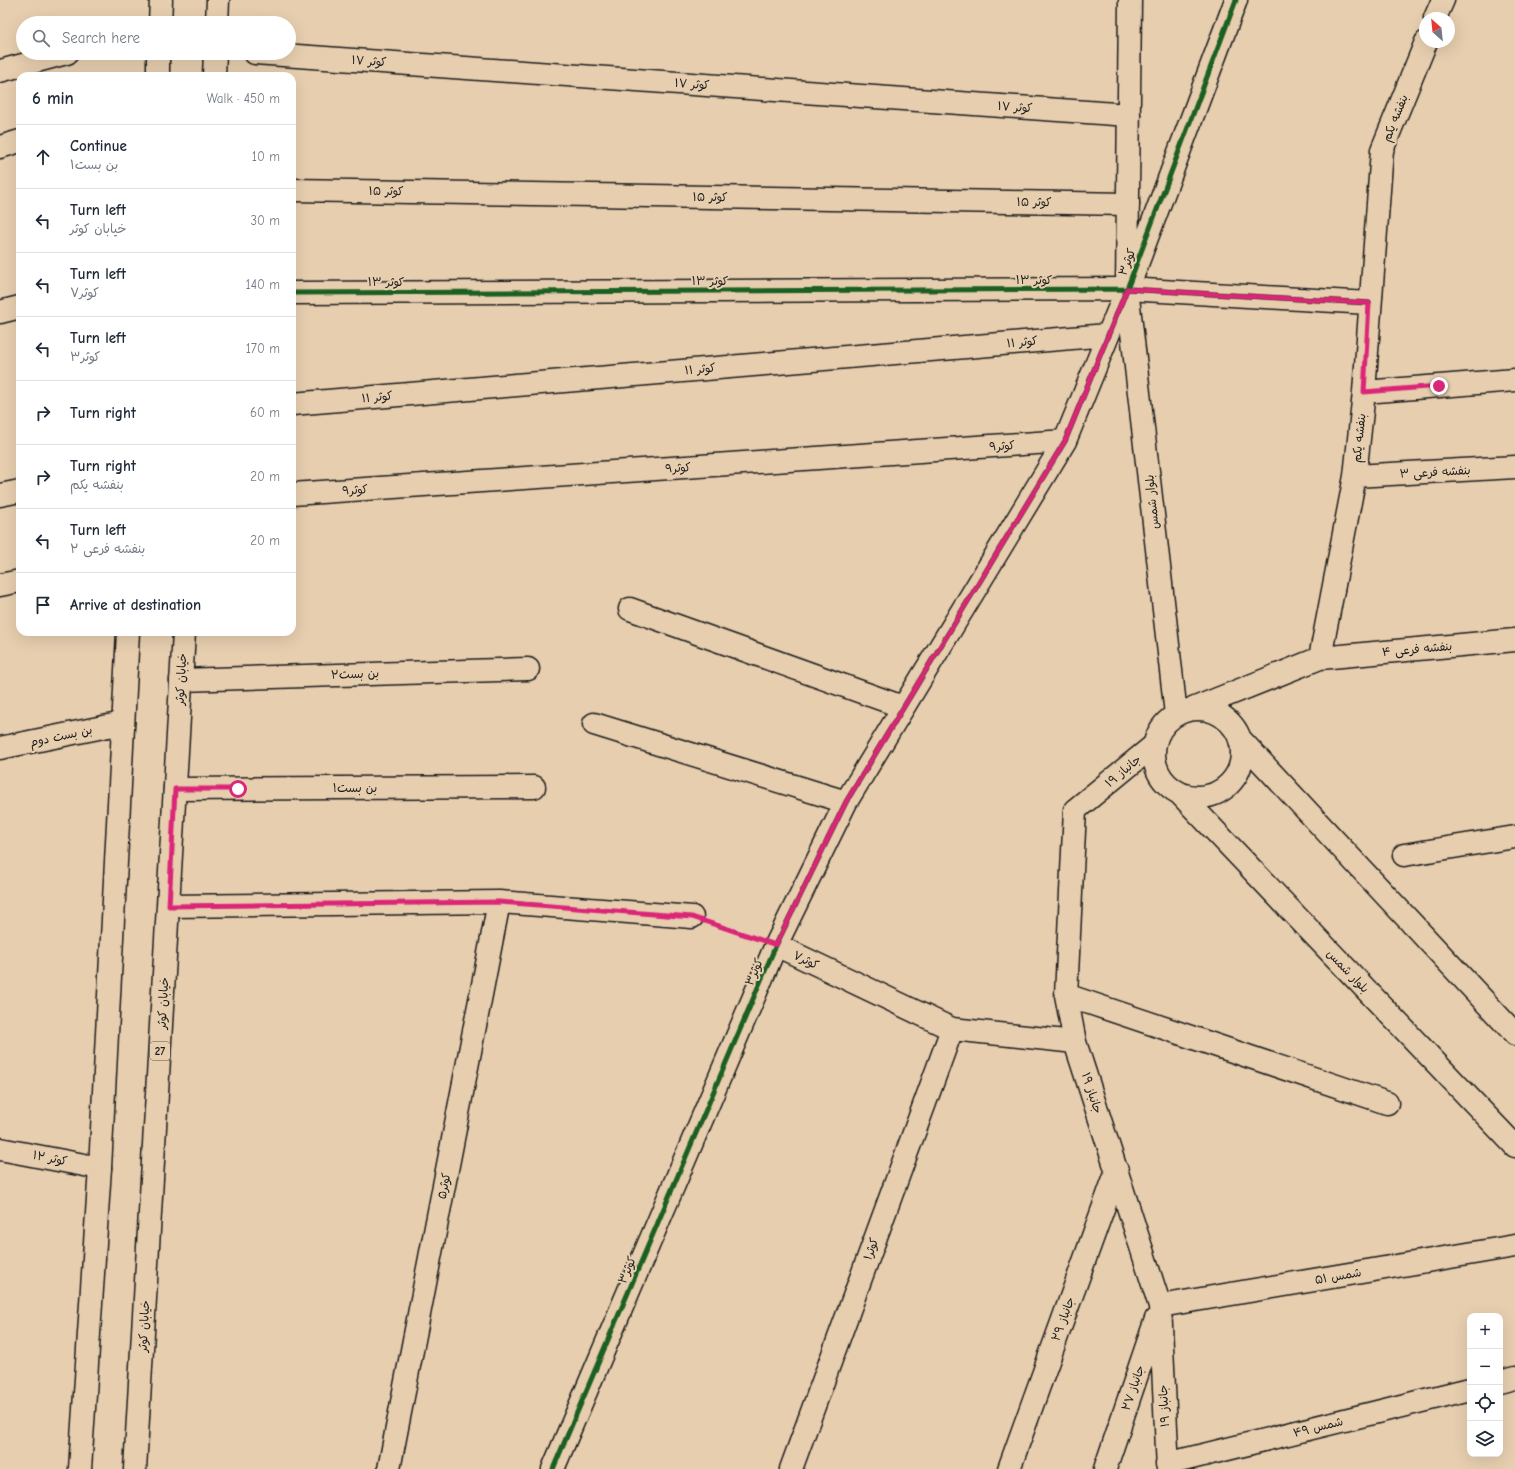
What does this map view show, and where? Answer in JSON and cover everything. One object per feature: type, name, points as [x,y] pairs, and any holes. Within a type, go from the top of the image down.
[{"type":"street","points":[[160,16],[161,0]]},
{"type":"street","points":[[217,16],[218,0]]},
{"type":"street","name":"بلوار شمس","points":[[1130,0],[1127,289],[1186,711]]},
{"type":"street","name":"کوثر۳","points":[[553,1469],[776,945],[846,802],[1065,441],[1127,289],[1236,0]]},
{"type":"street","points":[[1437,12],[1442,0]]},
{"type":"street","name":"بنفشه یکم","points":[[1320,658],[1355,476],[1364,392],[1369,303],[1382,150],[1424,48]]},
{"type":"street","name":"کوثر ۱۷","points":[[296,56],[1129,116]]},
{"type":"street","points":[[0,71],[41,60]]},
{"type":"street","points":[[158,60],[158,72]]},
{"type":"street","points":[[214,72],[215,60]]},
{"type":"street","points":[[0,147],[16,143]]},
{"type":"street","name":"کوثر ۱۵","points":[[296,190],[1128,204]]},
{"type":"street","name":"کوثر ۱۳","points":[[296,293],[1127,289],[1369,303]]},
{"type":"street","points":[[0,312],[16,308]]},
{"type":"street","name":"کوثر ۱۱","points":[[296,404],[1107,335]]},
{"type":"street","points":[[1364,392],[1515,380]]},
{"type":"street","name":"کوثر۹","points":[[296,494],[1065,441]]},
{"type":"street","name":"بنفشه فرعی ۳","points":[[1355,476],[1515,467]]},
{"type":"street","points":[[0,495],[16,492]]},
{"type":"street","points":[[0,585],[16,582]]},
{"type":"street","points":[[630,609],[904,707]]},
{"type":"street","points":[[80,1469],[100,1168],[128,636]]},
{"type":"street","name":"خیابان کوثر","points":[[135,1469],[184,636]]},
{"type":"street","name":"بنفشه فرعی ۴","points":[[1320,658],[1515,640]]},
{"type":"street","points":[[1242,740],[1242,760],[1235,779],[1220,792],[1200,798],[1181,795],[1164,783],[1154,766],[1153,746],[1161,727],[1186,711],[1320,658]]},
{"type":"street","name":"بن بست۲","points":[[181,680],[528,668]]},
{"type":"street","points":[[1186,711],[1215,711],[1231,723],[1242,740],[1515,1034]]},
{"type":"street","name":"بن بست دوم","points":[[0,748],[123,723]]},
{"type":"street","points":[[594,724],[846,802]]},
{"type":"street","name":"جانباز ۱۹","points":[[1153,746],[1075,810],[1066,995],[1075,1042],[1160,1306],[1167,1466]]},
{"type":"street","name":"بن بست۱","points":[[175,789],[534,787]]},
{"type":"street","name":"بلوار شمس","points":[[1181,795],[1515,1146]]},
{"type":"street","points":[[1404,856],[1515,837]]},
{"type":"street","points":[[169,906],[499,902],[692,917]]},
{"type":"street","name":"کوثر۵","points":[[389,1469],[499,902]]},
{"type":"street","name":"کوثر۷","points":[[776,945],[952,1029],[1075,1042]]},
{"type":"street","points":[[1066,995],[1387,1103]]},
{"type":"street","name":"کوثر۱","points":[[791,1469],[952,1029]]},
{"type":"street","name":"کوثر ۱۲","points":[[0,1149],[100,1168]]},
{"type":"street","name":"جانباز ۲۹","points":[[1009,1469],[1117,1170]]},
{"type":"street","name":"شمس ۵۱","points":[[1160,1306],[1515,1246]]},
{"type":"street","name":"جانباز ۲۷","points":[[1105,1469],[1160,1306]]},
{"type":"street","points":[[1503,1381],[1515,1378]]},
{"type":"street","name":"شمس ۴۹","points":[[1167,1466],[1467,1391]]},
{"type":"path","points":[[692,917],[776,945]]},
{"type":"cycle path","points":[[553,1469],[776,945],[846,802],[1065,441],[1127,289],[1236,0]]},
{"type":"cycle path","points":[[296,293],[1127,289],[1369,303]]},
{"type":"route","points":[[238,789],[175,789],[169,906],[499,902],[692,917],[776,945],[846,802],[1065,441],[1127,289],[1369,303],[1364,392],[1439,386]]}]
